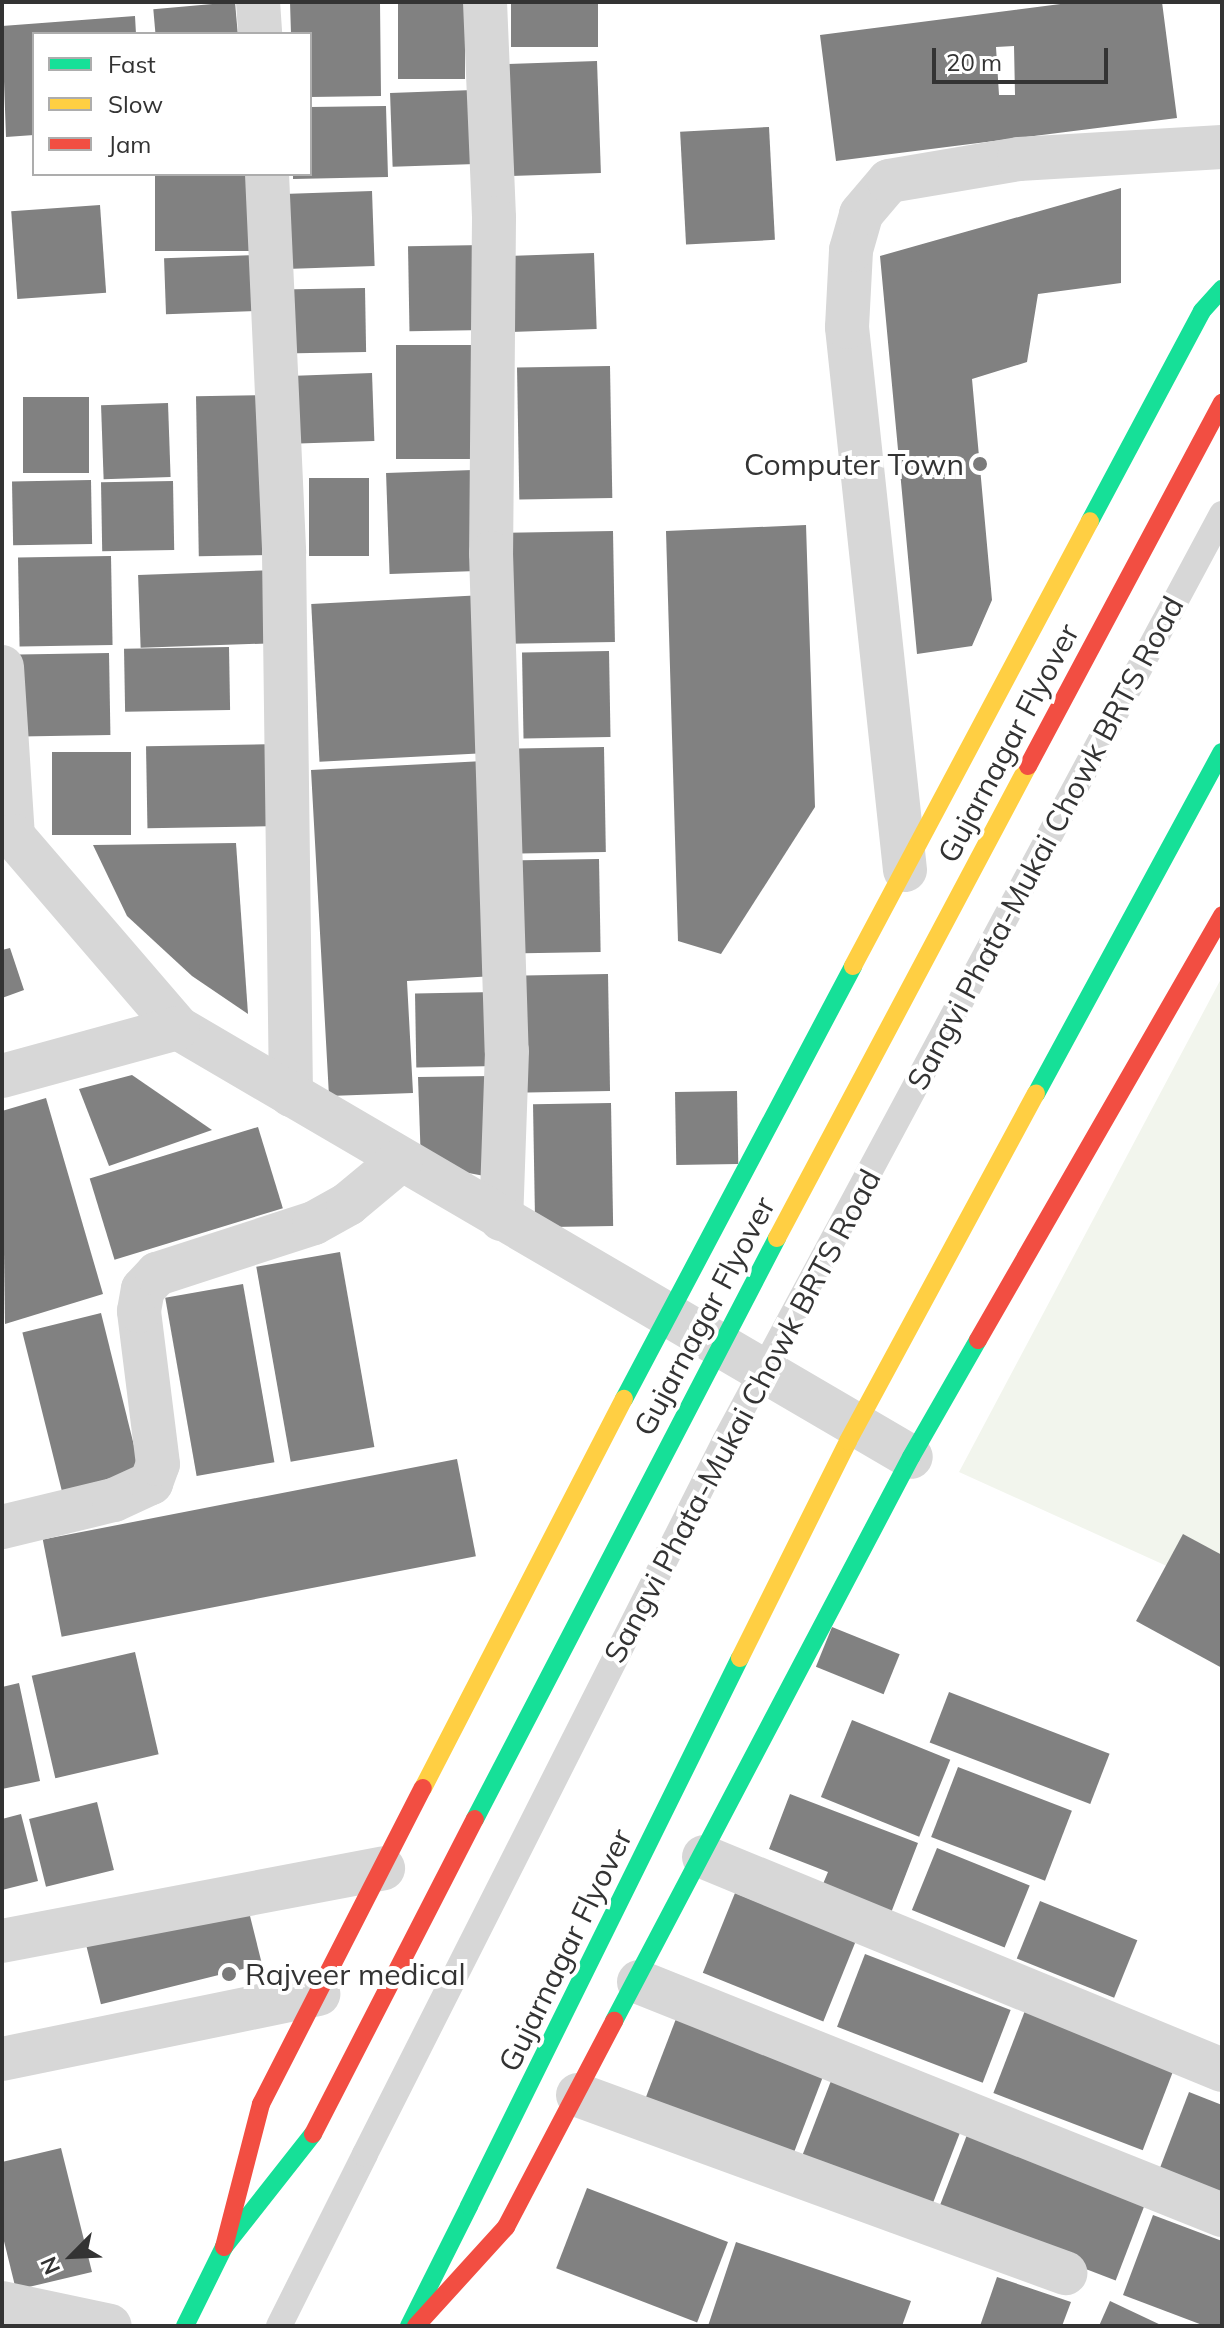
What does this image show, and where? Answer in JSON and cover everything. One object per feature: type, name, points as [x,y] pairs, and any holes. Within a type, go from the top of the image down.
[{"type":"main road","points":[[185,2326],[224,2247],[261,2104],[666,1317],[1202,311],[1222,289]]},
{"type":"main road","name":"Gujarnagar Flyover","points":[[224,2247],[313,2134],[717,1349],[1222,402]]},
{"type":"main road","name":"Gujarnagar Flyover","points":[[409,2326],[848,1441],[1222,752]]},
{"type":"main road","points":[[416,2326],[506,2227],[639,1982],[911,1457],[1222,915]]},
{"type":"street","points":[[258,2],[260,32]]},
{"type":"street","points":[[485,2],[494,218],[491,553],[507,1051],[501,1219]]},
{"type":"street","points":[[905,870],[847,327],[851,250],[861,214],[889,181],[1019,159],[1222,147]]},
{"type":"street","points":[[267,176],[284,553],[291,1095]]},
{"type":"street","points":[[2,667],[8,836],[178,1028],[666,1317],[911,1457]]},
{"type":"street","points":[[2,1076],[178,1028]]},
{"type":"street","points":[[2,1527],[114,1500],[151,1483],[158,1464],[139,1311],[143,1289],[157,1274],[314,1223],[348,1204],[401,1160]]},
{"type":"street","points":[[704,1857],[1222,2070]]},
{"type":"street","points":[[2,1941],[383,1868]]},
{"type":"street","points":[[639,1982],[1222,2215]]},
{"type":"street","points":[[2,2059],[318,1994]]},
{"type":"street","points":[[578,2095],[1065,2273]]},
{"type":"street","points":[[2,2303],[110,2326]]},
{"type":"lane","name":"Sangvi Phata-Mukai Chowk BRTS Road","points":[[279,2326],[725,1441],[1222,514]]},
{"type":"shaded area","points":[[1222,977],[1222,1591],[959,1472]]},
{"type":"building","points":[[235,2],[238,32],[155,32],[153,9]]},
{"type":"building","points":[[290,2],[380,2],[381,96],[312,97],[312,32],[291,32]]},
{"type":"building","points":[[398,2],[465,2],[465,79],[398,79]]},
{"type":"building","points":[[511,2],[598,2],[598,47],[511,47]]},
{"type":"building","points":[[1076,2],[1162,2],[1177,118],[836,161],[820,35]],"holes":[[[1014,46],[1015,95],[999,95],[996,47]]]},
{"type":"building","points":[[135,16],[136,32],[32,32],[32,135],[6,137],[2,26]]},
{"type":"building","points":[[597,61],[601,173],[511,176],[507,64]]},
{"type":"building","points":[[473,90],[476,164],[393,167],[390,93]]},
{"type":"building","points":[[386,106],[388,177],[293,179],[293,176],[312,176],[312,107]]},
{"type":"building","points":[[769,127],[775,240],[686,245],[680,132]]},
{"type":"building","points":[[155,176],[251,176],[251,251],[155,251]]},
{"type":"building","points":[[1121,188],[1121,283],[1038,294],[1027,362],[972,379],[992,600],[972,646],[917,654],[880,256]]},
{"type":"building","points":[[372,191],[375,266],[286,269],[283,194]]},
{"type":"building","points":[[100,205],[106,293],[17,299],[11,211]]},
{"type":"building","points":[[484,245],[485,330],[409,331],[408,246]]},
{"type":"building","points":[[594,253],[597,329],[511,332],[508,256]]},
{"type":"building","points":[[256,255],[258,311],[166,314],[164,258]]},
{"type":"building","points":[[365,288],[366,352],[283,353],[282,289]]},
{"type":"building","points":[[396,345],[485,345],[485,459],[396,459]]},
{"type":"building","points":[[610,366],[612,498],[519,500],[517,368]]},
{"type":"building","points":[[372,373],[374,441],[291,444],[289,376]]},
{"type":"building","points":[[271,395],[274,555],[199,556],[196,396]]},
{"type":"building","points":[[23,397],[89,397],[89,473],[23,473]]},
{"type":"building","points":[[168,403],[171,477],[104,479],[101,405]]},
{"type":"building","points":[[473,470],[477,571],[390,574],[386,473]]},
{"type":"building","points":[[309,478],[369,478],[369,556],[309,556]]},
{"type":"building","points":[[91,480],[92,544],[13,545],[12,481]]},
{"type":"building","points":[[173,481],[174,550],[102,551],[101,482]]},
{"type":"building","points":[[806,525],[815,807],[721,954],[678,941],[666,531]]},
{"type":"building","points":[[613,531],[615,642],[509,644],[507,533]]},
{"type":"building","points":[[111,556],[113,645],[20,647],[18,558]]},
{"type":"building","points":[[278,570],[281,643],[141,648],[138,575]]},
{"type":"building","points":[[484,595],[492,753],[320,762],[311,604]]},
{"type":"building","points":[[229,647],[230,710],[125,712],[124,649]]},
{"type":"building","points":[[609,651],[611,737],[524,739],[522,653]]},
{"type":"building","points":[[109,653],[110,735],[20,737],[19,655]]},
{"type":"building","points":[[279,744],[280,826],[147,828],[146,746]]},
{"type":"building","points":[[604,747],[606,852],[520,853],[518,749]]},
{"type":"building","points":[[52,752],[131,752],[131,835],[52,835]]},
{"type":"building","points":[[484,761],[495,976],[407,981],[413,1093],[329,1096],[311,770]]},
{"type":"building","points":[[236,843],[248,1014],[192,976],[127,916],[93,845]]},
{"type":"building","points":[[599,859],[601,952],[524,953],[522,860]]},
{"type":"building","points":[[10,948],[24,990],[2,998],[2,950]]},
{"type":"building","points":[[608,974],[610,1091],[527,1092],[525,975]]},
{"type":"building","points":[[496,992],[497,1066],[416,1067],[415,993]]},
{"type":"building","points":[[132,1075],[212,1130],[109,1166],[79,1089]]},
{"type":"building","points":[[493,1076],[495,1178],[421,1164],[418,1077]]},
{"type":"building","points":[[737,1091],[738,1164],[676,1165],[675,1092]]},
{"type":"building","points":[[46,1098],[103,1294],[5,1324],[2,1111]]},
{"type":"building","points":[[611,1103],[613,1226],[535,1227],[533,1104]]},
{"type":"building","points":[[258,1127],[283,1208],[115,1260],[90,1178]]},
{"type":"building","points":[[340,1252],[374,1447],[291,1462],[256,1267]]},
{"type":"building","points":[[243,1284],[274,1462],[197,1476],[165,1298]]},
{"type":"building","points":[[101,1313],[140,1471],[62,1491],[22,1333]]},
{"type":"building","points":[[457,1459],[476,1556],[62,1637],[43,1540]]},
{"type":"building","points":[[1183,1534],[1222,1555],[1222,1668],[1136,1621]]},
{"type":"building","points":[[832,1627],[900,1654],[884,1694],[816,1667]]},
{"type":"building","points":[[135,1652],[159,1754],[55,1778],[32,1676]]},
{"type":"building","points":[[19,1683],[40,1781],[2,1789],[2,1687]]},
{"type":"building","points":[[949,1692],[1110,1754],[1090,1804],[930,1742]]},
{"type":"building","points":[[852,1720],[950,1760],[919,1837],[821,1797]]},
{"type":"building","points":[[958,1767],[1072,1811],[1045,1881],[931,1837]]},
{"type":"building","points":[[790,1794],[918,1843],[889,1918],[820,1891],[828,1872],[769,1849]]},
{"type":"building","points":[[97,1802],[114,1870],[46,1887],[29,1819]]},
{"type":"building","points":[[21,1814],[38,1881],[2,1890],[2,1819]]},
{"type":"building","points":[[937,1848],[1030,1885],[1005,1948],[912,1910]]},
{"type":"building","points":[[735,1893],[856,1942],[823,2021],[703,1973]]},
{"type":"building","points":[[1040,1901],[1137,1940],[1114,1998],[1017,1958]]},
{"type":"building","points":[[247,1904],[262,1964],[101,2004],[86,1944]]},
{"type":"building","points":[[865,1954],[1011,2010],[983,2083],[837,2027]]},
{"type":"building","points":[[1026,2008],[1175,2065],[1143,2150],[993,2093]]},
{"type":"building","points":[[679,2011],[827,2068],[792,2158],[644,2102]]},
{"type":"building","points":[[834,2073],[964,2123],[928,2217],[798,2167]]},
{"type":"building","points":[[1189,2092],[1222,2105],[1222,2198],[1158,2173]]},
{"type":"building","points":[[970,2127],[1148,2195],[1116,2280],[937,2212]]},
{"type":"building","points":[[61,2148],[92,2272],[16,2290],[2,2233],[2,2162]]},
{"type":"building","points":[[587,2188],[728,2242],[697,2322],[556,2268]]},
{"type":"building","points":[[1153,2215],[1222,2241],[1222,2326],[1205,2326],[1123,2295]]},
{"type":"building","points":[[736,2242],[911,2301],[902,2326],[708,2326]]},
{"type":"building","points":[[997,2277],[1071,2302],[1062,2326],[980,2326]]},
{"type":"building","points":[[1110,2301],[1163,2326],[1099,2326]]},
{"type":"traffic: fast","points":[[1090,521],[1202,311],[1222,289]]},
{"type":"traffic: fast","points":[[1036,1094],[1222,752]]},
{"type":"traffic: fast","points":[[624,1399],[853,966]]},
{"type":"traffic: fast","points":[[475,1819],[777,1238]]},
{"type":"traffic: fast","points":[[614,2021],[911,1457],[978,1340]]},
{"type":"traffic: fast","points":[[469,2206],[740,1658]]},
{"type":"traffic: fast","points":[[185,2326],[224,2247],[313,2134]]},
{"type":"traffic: fast","points":[[409,2326],[469,2206]]},
{"type":"traffic: slow","points":[[853,966],[1090,521]]},
{"type":"traffic: slow","points":[[777,1238],[1028,766]]},
{"type":"traffic: slow","points":[[740,1658],[848,1441],[1036,1094]]},
{"type":"traffic: slow","points":[[423,1788],[624,1399]]},
{"type":"traffic: jam","points":[[1028,766],[1222,402]]},
{"type":"traffic: jam","points":[[978,1340],[1222,915]]},
{"type":"traffic: jam","points":[[224,2247],[261,2104],[423,1788]]},
{"type":"traffic: jam","points":[[313,2134],[475,1819]]},
{"type":"traffic: jam","points":[[416,2326],[506,2227],[614,2021]]},
{"type":"place","name":"Computer Town","points":[[980,464]]},
{"type":"place","name":"Rajveer medical","points":[[229,1974]]}]
